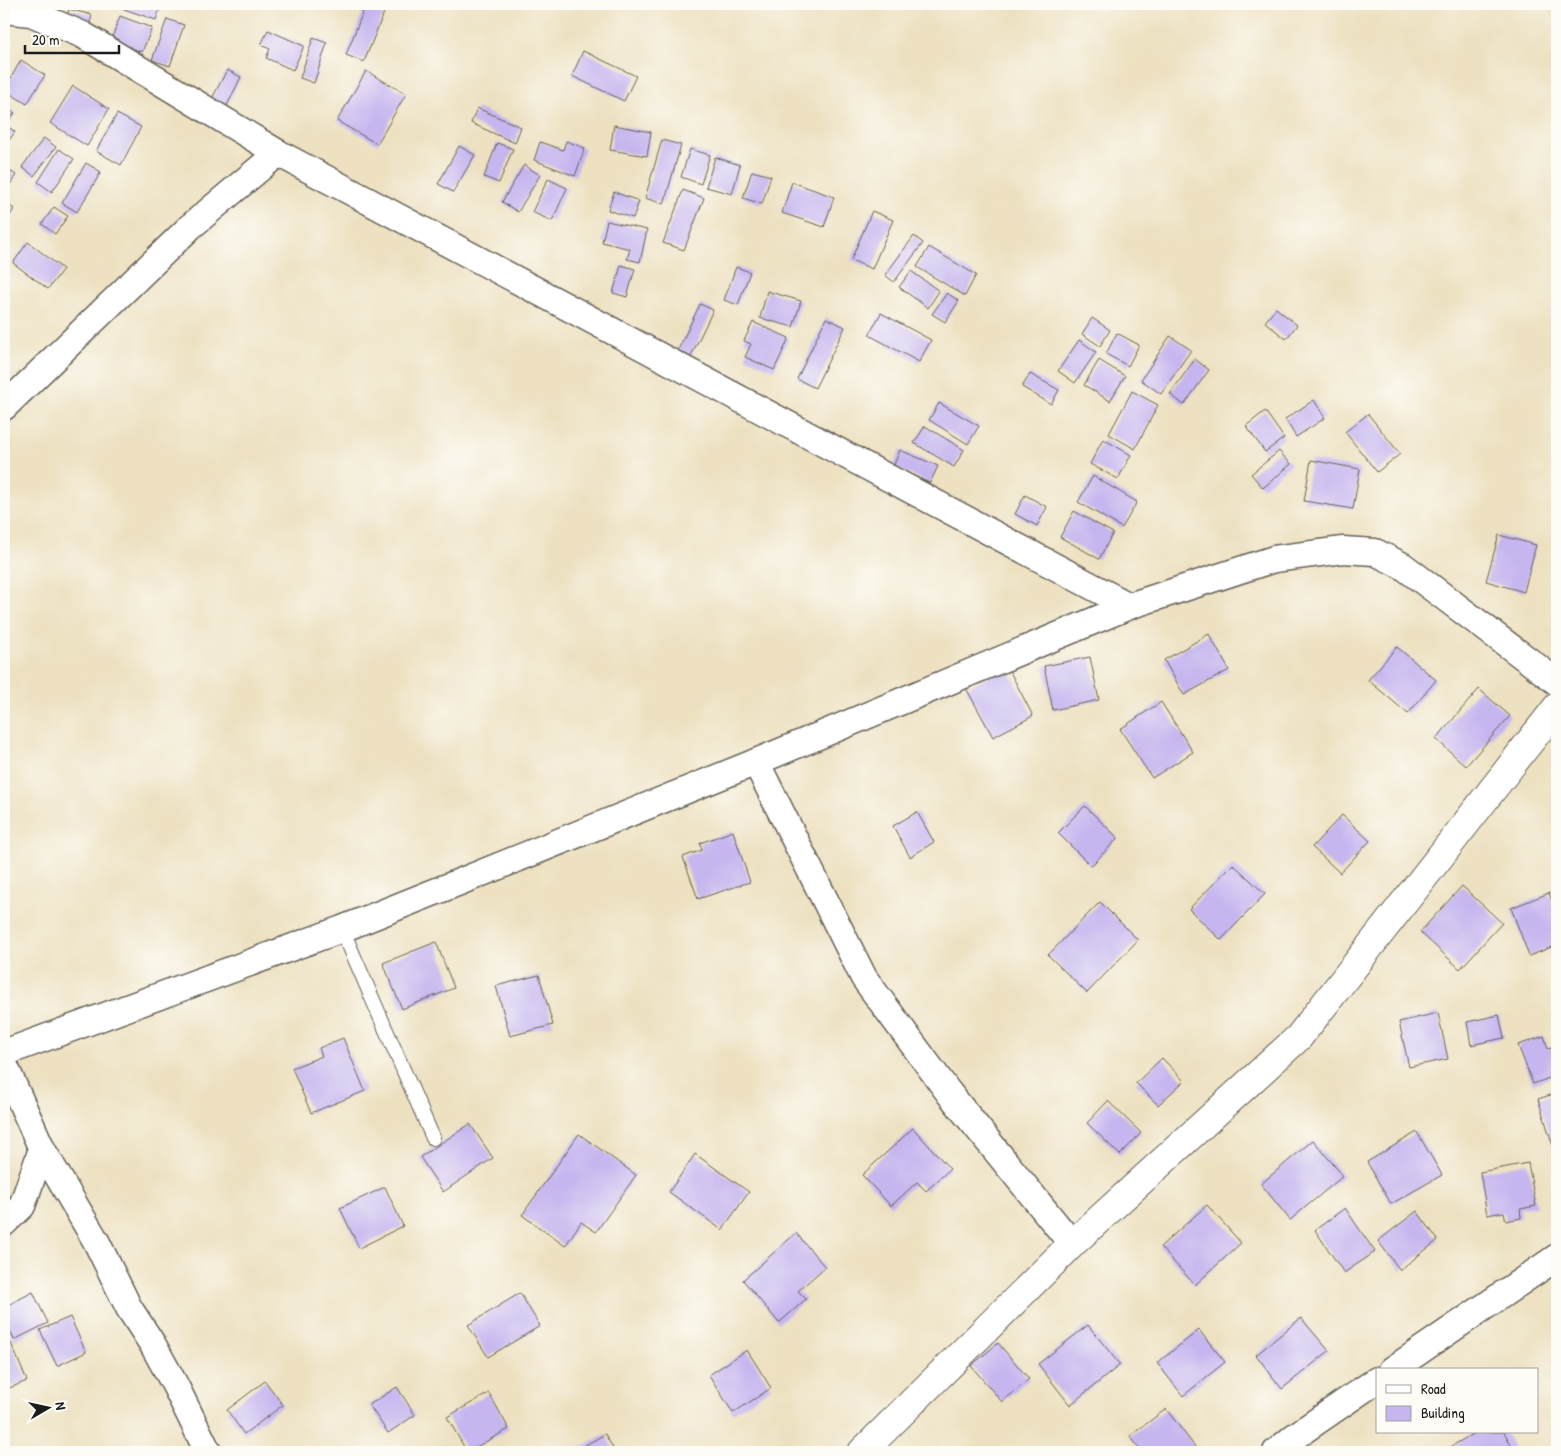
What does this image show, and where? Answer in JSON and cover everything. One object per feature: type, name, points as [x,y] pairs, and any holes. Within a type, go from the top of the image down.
[{"type":"street","points":[[4,10],[31,13],[83,35],[278,153],[1128,606]]},
{"type":"street","points":[[4,407],[190,227],[278,153]]},
{"type":"street","points":[[4,1053],[342,929],[756,762],[1128,606],[1274,559],[1343,550],[1375,552],[1403,566],[1557,682]]},
{"type":"street","points":[[862,1452],[1072,1244],[1299,1037],[1557,707]]},
{"type":"street","points":[[756,762],[864,978],[949,1093],[1072,1244]]},
{"type":"street","points":[[4,1064],[42,1150],[96,1241],[129,1308],[171,1377],[208,1452]]},
{"type":"street","points":[[4,1224],[22,1206],[42,1150]]},
{"type":"street","points":[[1395,1368],[1557,1257]]},
{"type":"street","points":[[1276,1452],[1294,1437],[1376,1381]]},
{"type":"lane","points":[[342,929],[433,1138]]},
{"type":"building","points":[[126,4],[161,4],[156,20],[124,9]]},
{"type":"building","points":[[366,4],[385,10],[364,62],[346,55]]},
{"type":"building","points":[[69,9],[92,15],[89,27],[66,20]]},
{"type":"building","points":[[120,16],[152,28],[142,52],[111,40]]},
{"type":"building","points":[[167,19],[184,25],[170,66],[152,60]]},
{"type":"building","points":[[268,30],[304,46],[293,70],[266,58],[270,49],[261,45]]},
{"type":"building","points":[[313,38],[327,43],[314,83],[300,78]]},
{"type":"building","points":[[583,51],[636,76],[624,101],[572,76]]},
{"type":"building","points":[[21,60],[45,75],[27,104],[4,90]]},
{"type":"building","points":[[227,70],[241,77],[222,116],[207,108]]},
{"type":"building","points":[[366,71],[406,94],[377,144],[337,121]]},
{"type":"building","points":[[73,86],[109,109],[87,146],[50,123]]},
{"type":"building","points":[[6,107],[15,113],[6,125],[15,132],[4,147],[4,109]]},
{"type":"building","points":[[477,108],[521,127],[515,143],[471,123]]},
{"type":"building","points":[[117,114],[141,127],[121,165],[96,151]]},
{"type":"building","points":[[614,125],[651,132],[647,156],[610,150]]},
{"type":"building","points":[[44,138],[56,147],[34,176],[22,167]]},
{"type":"building","points":[[662,140],[681,145],[664,204],[645,198]]},
{"type":"building","points":[[566,141],[585,148],[575,176],[534,160],[540,142],[563,150]]},
{"type":"building","points":[[497,143],[513,149],[499,183],[484,177]]},
{"type":"building","points":[[459,146],[475,155],[453,192],[438,184]]},
{"type":"building","points":[[59,149],[74,159],[52,192],[38,182]]},
{"type":"building","points":[[690,149],[710,155],[701,184],[681,177]]},
{"type":"building","points":[[715,157],[740,165],[732,194],[706,187]]},
{"type":"building","points":[[86,163],[101,172],[77,212],[62,203]]},
{"type":"building","points":[[524,165],[540,175],[518,212],[502,202]]},
{"type":"building","points":[[4,167],[16,175],[4,194]]},
{"type":"building","points":[[752,171],[771,176],[762,204],[743,198]]},
{"type":"building","points":[[548,179],[567,188],[552,221],[532,212]]},
{"type":"building","points":[[792,182],[834,197],[824,227],[782,213]]},
{"type":"building","points":[[683,190],[704,198],[684,250],[663,243]]},
{"type":"building","points":[[614,192],[639,201],[633,218],[608,210]]},
{"type":"building","points":[[4,202],[14,209],[4,225]]},
{"type":"building","points":[[54,207],[68,216],[55,234],[42,224]]},
{"type":"building","points":[[872,211],[893,220],[872,269],[851,260]]},
{"type":"building","points":[[607,221],[647,230],[640,262],[627,259],[630,249],[602,242]]},
{"type":"building","points":[[914,236],[923,243],[894,282],[885,275]]},
{"type":"building","points":[[28,242],[63,269],[48,289],[13,263]]},
{"type":"building","points":[[929,247],[976,275],[965,296],[917,267]]},
{"type":"building","points":[[621,265],[635,269],[627,297],[613,293]]},
{"type":"building","points":[[736,267],[750,272],[738,305],[724,300]]},
{"type":"building","points":[[911,271],[939,291],[928,308],[899,287]]},
{"type":"building","points":[[767,291],[801,301],[793,327],[760,318]]},
{"type":"building","points":[[947,293],[959,301],[945,322],[932,314]]},
{"type":"building","points":[[700,304],[713,310],[690,358],[677,352]]},
{"type":"building","points":[[1276,308],[1297,325],[1286,339],[1265,322]]},
{"type":"building","points":[[881,313],[931,340],[919,362],[869,335]]},
{"type":"building","points":[[826,318],[845,327],[815,388],[797,379]]},
{"type":"building","points":[[1092,318],[1110,330],[1100,346],[1082,334]]},
{"type":"building","points":[[753,322],[789,338],[774,370],[745,357],[751,344],[744,341]]},
{"type":"building","points":[[1117,333],[1139,345],[1128,366],[1106,354]]},
{"type":"building","points":[[1170,336],[1191,350],[1161,394],[1141,380]]},
{"type":"building","points":[[1079,340],[1096,352],[1075,383],[1058,371]]},
{"type":"building","points":[[1195,359],[1209,370],[1184,405],[1170,394]]},
{"type":"building","points":[[1099,360],[1125,376],[1110,401],[1084,385]]},
{"type":"building","points":[[1030,374],[1059,390],[1051,404],[1022,387]]},
{"type":"building","points":[[1132,391],[1158,405],[1135,449],[1109,434]]},
{"type":"building","points":[[1314,400],[1325,418],[1296,437],[1285,419]]},
{"type":"building","points":[[939,403],[979,426],[968,444],[929,420]]},
{"type":"building","points":[[1265,411],[1284,438],[1265,452],[1246,426]]},
{"type":"building","points":[[1368,414],[1400,454],[1377,472],[1345,432]]},
{"type":"building","points":[[925,426],[964,450],[954,467],[914,443]]},
{"type":"building","points":[[1103,439],[1131,455],[1118,479],[1090,464]]},
{"type":"building","points":[[900,450],[938,466],[930,483],[893,467]]},
{"type":"building","points":[[1279,451],[1291,464],[1263,488],[1251,474]]},
{"type":"building","points":[[1311,460],[1360,469],[1353,509],[1304,501]]},
{"type":"building","points":[[1093,476],[1137,502],[1122,528],[1078,502]]},
{"type":"building","points":[[1025,495],[1047,507],[1037,526],[1015,514]]},
{"type":"building","points":[[1074,511],[1113,533],[1099,559],[1060,537]]},
{"type":"building","points":[[1499,535],[1536,545],[1524,592],[1486,581]]},
{"type":"building","points":[[1209,634],[1229,670],[1184,695],[1164,660]]},
{"type":"building","points":[[1397,647],[1436,680],[1408,714],[1368,680]]},
{"type":"building","points":[[1090,657],[1099,700],[1053,710],[1044,666]]},
{"type":"building","points":[[1007,666],[1033,716],[993,737],[966,688]]},
{"type":"building","points":[[1479,689],[1510,716],[1466,766],[1436,739]]},
{"type":"building","points":[[1161,702],[1193,752],[1152,778],[1120,729]]},
{"type":"building","points":[[1085,806],[1118,838],[1091,866],[1058,833]]},
{"type":"building","points":[[917,812],[934,842],[910,857],[893,826]]},
{"type":"building","points":[[1342,815],[1370,841],[1340,873],[1312,847]]},
{"type":"building","points":[[733,831],[750,882],[698,899],[683,857],[702,850],[700,843]]},
{"type":"building","points":[[1233,864],[1265,894],[1221,940],[1189,909]]},
{"type":"building","points":[[1462,886],[1502,923],[1460,969],[1420,932]]},
{"type":"building","points":[[1549,893],[1557,914],[1557,945],[1529,956],[1511,908]]},
{"type":"building","points":[[1100,902],[1138,940],[1087,993],[1048,955]]},
{"type":"building","points":[[436,942],[454,988],[402,1009],[383,963]]},
{"type":"building","points":[[539,975],[553,1025],[510,1036],[496,986]]},
{"type":"building","points":[[1438,1013],[1448,1059],[1409,1067],[1399,1022]]},
{"type":"building","points":[[1499,1015],[1504,1038],[1471,1045],[1467,1022]]},
{"type":"building","points":[[1544,1036],[1548,1049],[1557,1046],[1557,1075],[1533,1084],[1518,1045]]},
{"type":"building","points":[[343,1038],[365,1091],[311,1113],[292,1068],[322,1056],[319,1048]]},
{"type":"building","points":[[1162,1058],[1184,1081],[1158,1105],[1136,1083]]},
{"type":"building","points":[[1557,1093],[1557,1147],[1554,1149],[1538,1099]]},
{"type":"building","points":[[1108,1101],[1141,1133],[1120,1155],[1087,1123]]},
{"type":"building","points":[[470,1124],[493,1158],[443,1192],[420,1157]]},
{"type":"building","points":[[913,1128],[950,1169],[926,1191],[917,1182],[891,1206],[862,1175]]},
{"type":"building","points":[[1417,1132],[1442,1175],[1391,1204],[1367,1162]]},
{"type":"building","points":[[579,1134],[636,1175],[596,1232],[581,1222],[565,1246],[522,1215]]},
{"type":"building","points":[[1313,1140],[1343,1176],[1290,1220],[1261,1184]]},
{"type":"building","points":[[695,1154],[749,1192],[722,1230],[669,1192]]},
{"type":"building","points":[[1528,1163],[1536,1206],[1520,1209],[1521,1218],[1506,1221],[1504,1212],[1487,1215],[1480,1172]]},
{"type":"building","points":[[385,1187],[403,1226],[359,1248],[340,1208]]},
{"type":"building","points":[[1207,1205],[1241,1243],[1195,1285],[1160,1247]]},
{"type":"building","points":[[1345,1208],[1375,1252],[1344,1273],[1315,1230]]},
{"type":"building","points":[[1417,1211],[1438,1240],[1400,1270],[1378,1241]]},
{"type":"building","points":[[796,1233],[825,1267],[798,1291],[806,1299],[779,1323],[743,1280]]},
{"type":"building","points":[[33,1292],[48,1323],[14,1340],[4,1317],[4,1307]]},
{"type":"building","points":[[520,1293],[540,1326],[488,1357],[468,1325]]},
{"type":"building","points":[[70,1317],[86,1352],[57,1366],[40,1330]]},
{"type":"building","points":[[1301,1318],[1329,1351],[1282,1389],[1256,1355]]},
{"type":"building","points":[[1088,1325],[1120,1365],[1070,1405],[1038,1364]]},
{"type":"building","points":[[1199,1330],[1225,1362],[1183,1396],[1157,1363]]},
{"type":"building","points":[[11,1343],[27,1381],[4,1390],[4,1346]]},
{"type":"building","points":[[998,1343],[1029,1379],[1002,1402],[971,1366]]},
{"type":"building","points":[[747,1350],[771,1388],[733,1413],[709,1375]]},
{"type":"building","points":[[265,1381],[283,1405],[244,1434],[227,1410]]},
{"type":"building","points":[[397,1387],[415,1415],[388,1433],[369,1405]]},
{"type":"building","points":[[489,1393],[509,1429],[467,1452],[447,1417]]},
{"type":"building","points":[[1166,1409],[1199,1452],[1142,1452],[1130,1436]]},
{"type":"building","points":[[605,1434],[615,1452],[573,1452]]},
{"type":"building","points":[[1473,1434],[1505,1434],[1515,1452],[1455,1452],[1452,1446]]}]
